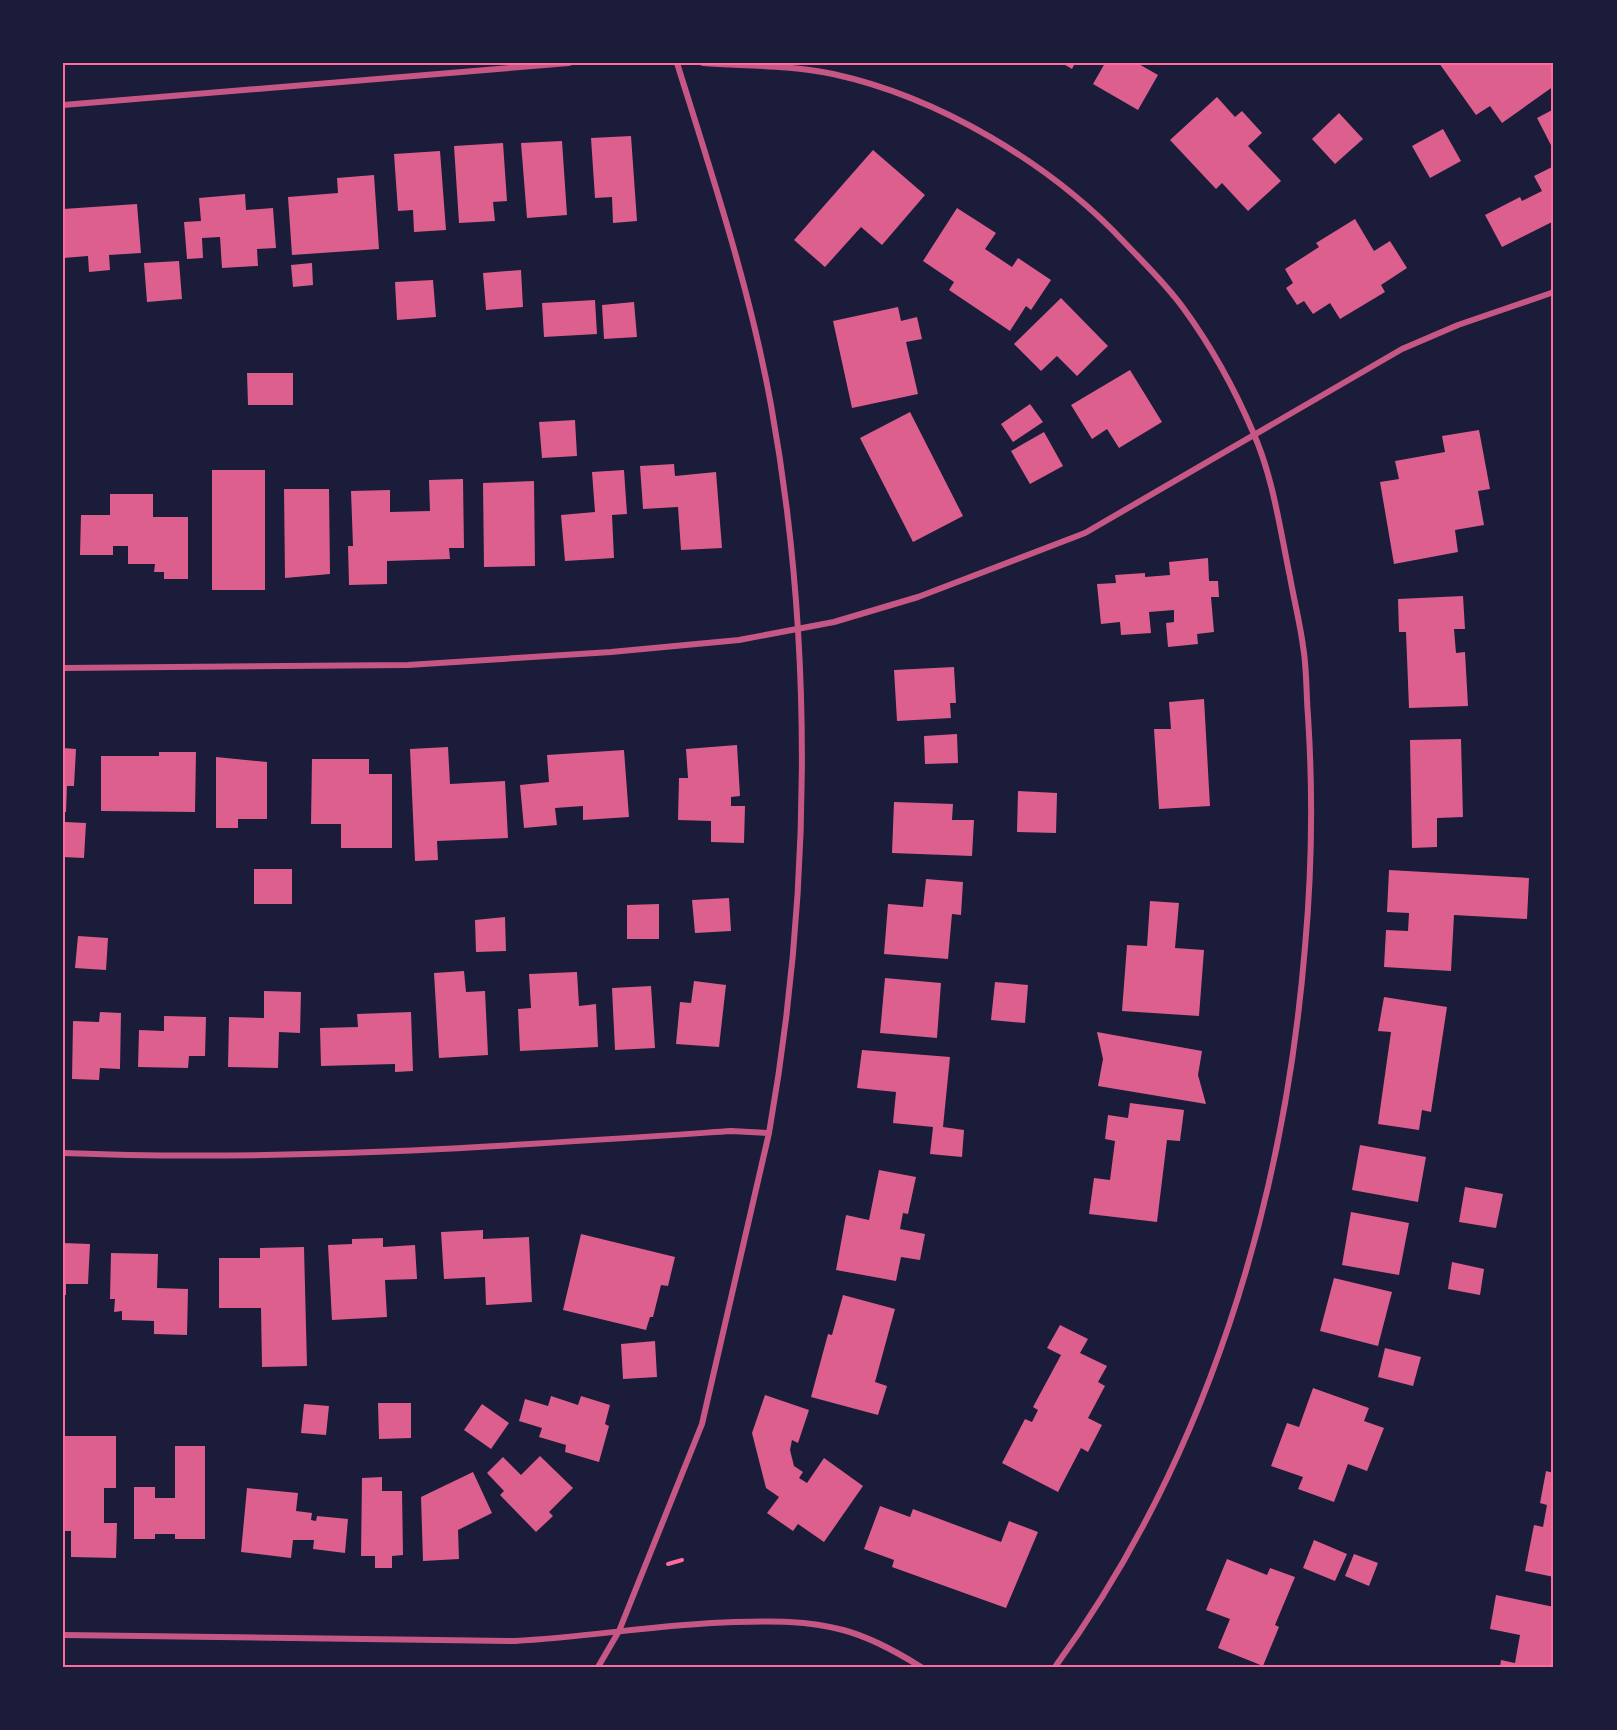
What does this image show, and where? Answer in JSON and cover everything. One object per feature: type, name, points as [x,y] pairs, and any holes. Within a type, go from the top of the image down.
[{"type":"street","points":[[63,105],[569,63]]},
{"type":"street","points":[[598,1667],[619,1631],[702,1424],[769,1133],[786,1016],[799,847],[797,631],[782,469],[771,403],[725,219],[677,63]]},
{"type":"street","points":[[703,63],[794,68],[833,74],[864,83],[964,123],[1047,172],[1107,224],[1178,302],[1203,338],[1254,434],[1271,484],[1304,648],[1311,764],[1311,881],[1295,1050],[1271,1179],[1233,1310],[1207,1386],[1177,1459],[1144,1527],[1108,1588],[1055,1667]]},
{"type":"street","points":[[63,668],[408,665],[611,652],[739,640],[797,631],[918,597],[1085,533],[1222,456],[1254,434],[1402,349],[1458,325],[1554,292]]},
{"type":"street","points":[[63,1154],[212,1157],[473,1146],[732,1131],[769,1133]]},
{"type":"street","points":[[63,1635],[504,1641],[567,1638],[692,1623],[804,1622],[843,1630],[876,1642],[921,1667]]},
{"type":"building","points":[[1062,63],[1075,63],[1072,69]]},
{"type":"building","points":[[1105,63],[1137,63],[1158,75],[1138,110],[1093,84]]},
{"type":"building","points":[[1439,63],[1553,63],[1554,86],[1502,123],[1490,106],[1476,115]]},
{"type":"building","points":[[1217,97],[1235,117],[1242,111],[1262,133],[1248,146],[1281,181],[1248,211],[1222,183],[1216,189],[1170,140]]},
{"type":"building","points":[[1554,109],[1554,151],[1537,118]]},
{"type":"building","points":[[1339,113],[1363,139],[1335,164],[1312,139]]},
{"type":"building","points":[[1443,129],[1461,161],[1430,178],[1412,146]]},
{"type":"building","points":[[631,136],[637,221],[613,223],[612,197],[595,198],[591,138]]},
{"type":"building","points":[[562,141],[567,215],[527,218],[521,143]]},
{"type":"building","points":[[503,143],[507,201],[493,202],[495,221],[459,223],[454,146]]},
{"type":"building","points":[[873,150],[925,195],[882,245],[861,227],[825,267],[794,240]]},
{"type":"building","points":[[440,151],[446,230],[414,232],[413,210],[398,211],[394,154]]},
{"type":"building","points":[[1554,166],[1554,221],[1502,247],[1485,215],[1520,197],[1522,201],[1542,191],[1534,176]]},
{"type":"building","points":[[374,175],[379,249],[292,255],[288,197],[338,193],[337,178]]},
{"type":"building","points":[[245,194],[246,210],[273,208],[276,248],[257,249],[258,266],[222,268],[220,237],[202,238],[203,258],[187,259],[184,222],[201,221],[199,198]]},
{"type":"building","points":[[137,204],[141,253],[109,255],[110,270],[89,272],[88,256],[63,258],[63,209]]},
{"type":"building","points":[[957,208],[996,233],[985,249],[1012,267],[1018,258],[1051,280],[1031,310],[1026,306],[1010,331],[949,290],[954,282],[923,261]]},
{"type":"building","points":[[1355,219],[1374,251],[1390,241],[1407,268],[1381,285],[1385,292],[1340,319],[1330,303],[1313,314],[1304,301],[1297,305],[1286,288],[1293,283],[1285,269],[1319,247],[1316,243]]},
{"type":"building","points":[[179,261],[182,299],[147,302],[144,263]]},
{"type":"building","points":[[312,263],[313,285],[293,287],[291,265]]},
{"type":"building","points":[[521,270],[523,307],[486,310],[483,273]]},
{"type":"building","points":[[433,280],[436,317],[397,320],[395,282]]},
{"type":"building","points":[[1061,298],[1108,346],[1077,376],[1057,356],[1041,371],[1014,344]]},
{"type":"building","points":[[595,300],[597,334],[544,337],[542,303]]},
{"type":"building","points":[[634,302],[637,337],[604,339],[602,305]]},
{"type":"building","points":[[898,307],[901,321],[917,317],[922,339],[906,342],[918,394],[852,408],[833,321]]},
{"type":"building","points":[[1130,370],[1162,422],[1119,448],[1107,429],[1092,439],[1071,405]]},
{"type":"building","points":[[247,373],[293,373],[293,405],[248,405]]},
{"type":"building","points":[[1030,404],[1043,422],[1013,442],[1001,424]]},
{"type":"building","points":[[910,412],[963,516],[913,542],[860,438]]},
{"type":"building","points":[[575,420],[577,456],[542,458],[539,422]]},
{"type":"building","points":[[1479,430],[1490,489],[1478,491],[1484,525],[1455,530],[1458,552],[1394,564],[1380,482],[1399,479],[1395,461],[1445,452],[1442,436]]},
{"type":"building","points":[[1044,432],[1063,466],[1030,484],[1011,451]]},
{"type":"building","points":[[674,464],[675,476],[716,472],[722,548],[681,550],[678,507],[643,509],[640,466]]},
{"type":"building","points":[[212,470],[265,470],[265,590],[212,590]]},
{"type":"building","points":[[624,470],[627,514],[612,515],[614,558],[565,561],[561,515],[595,512],[592,472]]},
{"type":"building","points":[[463,479],[464,548],[449,548],[450,559],[387,561],[387,584],[349,585],[348,546],[353,546],[351,491],[390,490],[390,512],[430,511],[429,480]]},
{"type":"building","points":[[534,481],[535,566],[484,567],[483,483]]},
{"type":"building","points":[[284,489],[329,489],[330,574],[285,578]]},
{"type":"building","points":[[110,494],[153,494],[153,517],[188,517],[188,579],[164,579],[164,572],[154,572],[155,564],[128,564],[128,546],[113,546],[113,555],[80,555],[81,515],[110,515]]},
{"type":"building","points":[[1208,558],[1209,581],[1218,581],[1219,597],[1211,597],[1214,632],[1197,634],[1198,644],[1168,647],[1166,623],[1174,622],[1174,610],[1149,612],[1151,633],[1121,635],[1120,622],[1101,624],[1097,584],[1116,583],[1115,575],[1145,573],[1145,577],[1170,575],[1169,562]]},
{"type":"building","points":[[1463,596],[1465,629],[1454,629],[1456,653],[1465,652],[1468,706],[1409,708],[1406,632],[1399,632],[1398,599]]},
{"type":"building","points":[[954,667],[956,703],[950,703],[951,718],[897,721],[894,670]]},
{"type":"building","points":[[1204,699],[1210,806],[1159,809],[1154,729],[1171,729],[1169,702]]},
{"type":"building","points":[[957,734],[958,763],[925,764],[924,736]]},
{"type":"building","points":[[1461,739],[1463,817],[1437,818],[1437,847],[1412,848],[1410,740]]},
{"type":"building","points":[[737,745],[740,796],[731,797],[731,806],[745,806],[744,843],[711,842],[711,821],[678,820],[679,778],[688,778],[686,749]]},
{"type":"building","points":[[448,747],[450,784],[505,781],[508,838],[437,841],[438,860],[415,861],[410,749]]},
{"type":"building","points":[[63,748],[76,749],[74,786],[67,786],[66,812],[63,812]]},
{"type":"building","points":[[624,750],[629,817],[583,820],[583,806],[555,808],[557,825],[524,828],[520,785],[549,782],[547,755]]},
{"type":"building","points":[[159,752],[196,752],[195,812],[101,811],[101,756],[159,756]]},
{"type":"building","points":[[216,757],[267,762],[267,819],[238,819],[238,828],[216,828]]},
{"type":"building","points":[[312,759],[369,759],[369,774],[392,774],[392,848],[341,848],[341,824],[311,824]]},
{"type":"building","points":[[1018,791],[1057,793],[1056,833],[1017,832]]},
{"type":"building","points":[[894,802],[953,804],[952,820],[974,820],[972,856],[892,853]]},
{"type":"building","points":[[65,822],[86,823],[84,858],[63,857]]},
{"type":"building","points":[[254,869],[292,869],[292,904],[254,904]]},
{"type":"building","points":[[1389,870],[1529,878],[1527,919],[1454,915],[1451,971],[1384,967],[1386,930],[1408,931],[1409,913],[1387,912]]},
{"type":"building","points":[[926,879],[963,882],[961,915],[952,914],[948,959],[884,954],[888,904],[923,907]]},
{"type":"building","points":[[729,898],[731,931],[695,933],[692,900]]},
{"type":"building","points":[[1150,901],[1179,903],[1175,948],[1204,950],[1199,1016],[1122,1011],[1127,945],[1147,946]]},
{"type":"building","points":[[659,904],[659,939],[627,939],[627,905]]},
{"type":"building","points":[[505,917],[506,951],[476,952],[475,920]]},
{"type":"building","points":[[78,936],[108,938],[106,970],[75,968]]},
{"type":"building","points":[[464,971],[466,992],[485,991],[488,1055],[439,1058],[434,973]]},
{"type":"building","points":[[577,972],[579,1006],[596,1004],[598,1047],[520,1051],[518,1009],[531,1008],[529,974]]},
{"type":"building","points":[[885,978],[941,983],[937,1038],[880,1033]]},
{"type":"building","points":[[694,981],[726,985],[719,1047],[676,1044],[680,1002],[691,1003]]},
{"type":"building","points":[[995,982],[1028,985],[1025,1023],[991,1020]]},
{"type":"building","points":[[651,986],[655,1048],[615,1050],[612,988]]},
{"type":"building","points":[[264,991],[301,992],[300,1033],[279,1032],[278,1068],[228,1067],[229,1017],[264,1018]]},
{"type":"building","points":[[1384,997],[1447,1007],[1431,1112],[1422,1110],[1419,1130],[1378,1124],[1391,1032],[1378,1031]]},
{"type":"building","points":[[100,1012],[121,1013],[120,1069],[100,1068],[99,1080],[72,1079],[73,1021],[99,1022]]},
{"type":"building","points":[[411,1012],[413,1071],[395,1072],[395,1064],[321,1066],[320,1028],[358,1027],[357,1014]]},
{"type":"building","points":[[164,1016],[206,1017],[205,1056],[189,1056],[188,1068],[138,1067],[139,1030],[164,1031]]},
{"type":"building","points":[[1097,1032],[1202,1051],[1198,1075],[1206,1104],[1098,1086],[1103,1059]]},
{"type":"building","points":[[862,1050],[950,1057],[943,1127],[964,1130],[962,1157],[930,1154],[933,1127],[893,1123],[896,1092],[857,1088]]},
{"type":"building","points":[[1130,1103],[1184,1110],[1180,1141],[1167,1140],[1157,1222],[1089,1214],[1094,1178],[1110,1180],[1115,1141],[1105,1139],[1108,1115],[1128,1118]]},
{"type":"building","points":[[1360,1145],[1426,1157],[1418,1202],[1352,1190]]},
{"type":"building","points":[[879,1170],[916,1177],[908,1214],[903,1213],[900,1229],[925,1234],[920,1260],[901,1257],[896,1281],[836,1270],[846,1215],[869,1220]]},
{"type":"building","points":[[1465,1187],[1503,1194],[1496,1228],[1459,1222]]},
{"type":"building","points":[[1351,1212],[1409,1223],[1399,1275],[1342,1265]]},
{"type":"building","points":[[483,1230],[483,1239],[529,1237],[532,1302],[486,1305],[485,1277],[444,1279],[441,1232]]},
{"type":"building","points":[[581,1234],[675,1257],[668,1286],[661,1285],[653,1317],[650,1317],[646,1330],[563,1310]]},
{"type":"building","points":[[383,1238],[383,1247],[415,1245],[417,1279],[385,1280],[387,1317],[332,1320],[328,1245],[352,1244],[352,1239]]},
{"type":"building","points":[[63,1243],[90,1244],[88,1284],[66,1284],[66,1295],[63,1295]]},
{"type":"building","points":[[304,1247],[307,1366],[262,1367],[261,1308],[219,1308],[219,1258],[260,1258],[260,1248]]},
{"type":"building","points":[[111,1253],[158,1254],[157,1288],[188,1289],[187,1335],[154,1334],[154,1321],[122,1320],[122,1311],[114,1312],[115,1299],[110,1299]]},
{"type":"building","points":[[1452,1262],[1484,1269],[1480,1295],[1448,1289]]},
{"type":"building","points":[[1334,1278],[1392,1292],[1378,1346],[1320,1331]]},
{"type":"building","points":[[843,1295],[895,1309],[875,1382],[887,1386],[878,1415],[811,1397],[828,1334],[832,1335]]},
{"type":"building","points":[[1060,1325],[1088,1339],[1080,1353],[1107,1366],[1098,1382],[1105,1386],[1088,1418],[1102,1425],[1088,1452],[1081,1448],[1058,1492],[1002,1463],[1025,1419],[1032,1422],[1038,1410],[1033,1407],[1061,1355],[1047,1348]]},
{"type":"building","points":[[655,1341],[657,1377],[623,1379],[621,1344]]},
{"type":"building","points":[[1385,1348],[1421,1357],[1413,1386],[1378,1377]]},
{"type":"building","points":[[1313,1388],[1369,1408],[1364,1421],[1384,1428],[1367,1471],[1348,1464],[1334,1502],[1298,1489],[1303,1477],[1271,1466],[1287,1423],[1299,1427]]},
{"type":"building","points":[[765,1395],[809,1410],[798,1443],[792,1440],[790,1450],[794,1466],[803,1472],[799,1478],[807,1483],[824,1458],[863,1486],[824,1542],[798,1524],[793,1531],[767,1513],[779,1497],[766,1488],[752,1433]]},
{"type":"building","points":[[551,1396],[578,1405],[581,1396],[610,1405],[605,1424],[609,1426],[599,1462],[565,1452],[566,1445],[539,1437],[542,1428],[519,1421],[525,1399],[548,1406]]},
{"type":"building","points":[[378,1403],[411,1403],[411,1438],[379,1439]]},
{"type":"building","points":[[304,1404],[329,1406],[326,1435],[301,1433]]},
{"type":"building","points":[[482,1404],[509,1423],[491,1449],[464,1430]]},
{"type":"building","points":[[63,1436],[116,1436],[116,1488],[104,1488],[104,1523],[117,1523],[116,1558],[71,1557],[71,1531],[63,1531]]},
{"type":"building","points":[[175,1446],[205,1446],[205,1539],[175,1539],[175,1534],[155,1534],[155,1539],[134,1539],[134,1487],[155,1487],[155,1498],[175,1498]]},
{"type":"building","points":[[540,1456],[573,1488],[549,1512],[553,1516],[536,1532],[500,1495],[504,1491],[487,1473],[503,1457],[521,1475]]},
{"type":"building","points":[[1546,1471],[1554,1473],[1554,1577],[1525,1571],[1534,1525],[1543,1527],[1547,1505],[1540,1503]]},
{"type":"building","points":[[473,1472],[492,1513],[458,1530],[459,1559],[423,1561],[421,1497]]},
{"type":"building","points":[[382,1477],[382,1491],[402,1491],[403,1555],[392,1556],[392,1568],[375,1568],[375,1556],[361,1556],[362,1478]]},
{"type":"building","points":[[247,1488],[298,1493],[296,1511],[312,1513],[311,1520],[316,1521],[317,1516],[348,1519],[345,1553],[313,1549],[314,1540],[293,1540],[291,1558],[241,1552]]},
{"type":"building","points":[[880,1506],[910,1517],[913,1509],[1001,1542],[1009,1521],[1038,1532],[1006,1608],[892,1567],[894,1560],[864,1549]]},
{"type":"building","points":[[1314,1540],[1347,1554],[1335,1581],[1303,1568]]},
{"type":"building","points":[[1354,1554],[1378,1563],[1369,1586],[1345,1576]]},
{"type":"building","points":[[1227,1559],[1267,1575],[1270,1568],[1295,1577],[1275,1625],[1279,1627],[1263,1666],[1218,1648],[1230,1619],[1206,1610]]},
{"type":"building","points":[[1496,1595],[1554,1607],[1554,1667],[1500,1667],[1501,1660],[1515,1663],[1520,1635],[1490,1629]]}]
